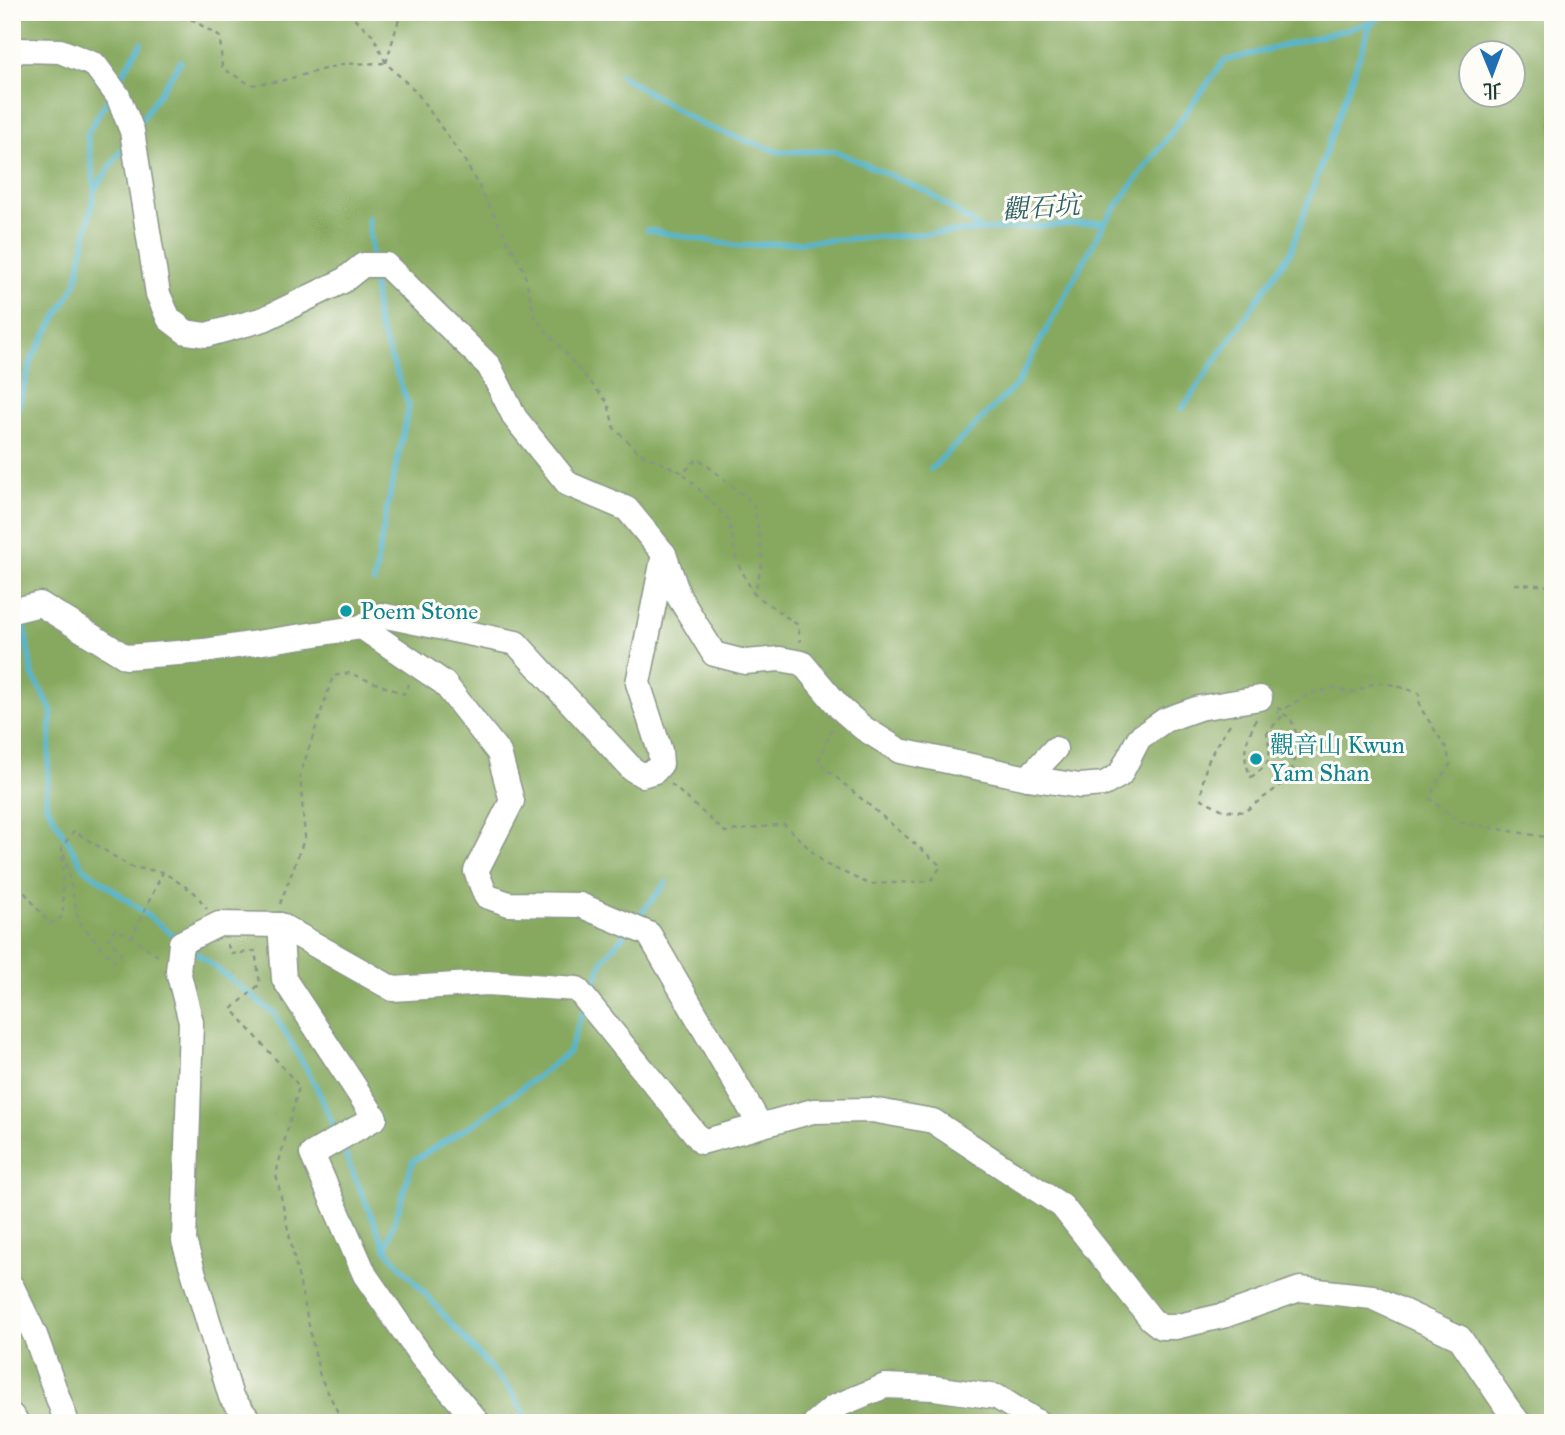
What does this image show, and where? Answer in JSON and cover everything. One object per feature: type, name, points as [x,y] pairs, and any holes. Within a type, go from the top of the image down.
[{"type":"lane","points":[[12,55],[19,50],[60,51],[95,65],[118,96],[132,131],[158,294],[169,319],[186,332],[206,335],[264,319],[343,281],[363,265],[386,265],[489,366],[515,418],[568,484],[627,509],[664,554],[679,597],[714,654],[745,662],[780,659],[802,663],[840,708],[863,728],[900,751],[1080,786],[1104,784],[1120,775],[1139,738],[1165,720],[1199,708],[1231,701],[1259,706]]},
{"type":"lane","points":[[12,611],[40,604],[126,657],[204,651],[362,627],[381,615],[516,643],[632,769],[642,775],[655,771],[661,764],[660,751],[638,682],[664,554]]},
{"type":"lane","points":[[362,627],[444,683],[499,753],[512,801],[476,871],[486,896],[509,904],[580,905],[649,934],[760,1125]]},
{"type":"lane","points":[[1028,778],[1055,749]]},
{"type":"lane","points":[[251,1423],[231,1397],[184,1241],[191,1022],[177,971],[181,943],[219,924],[276,925],[393,989],[487,983],[577,989],[702,1142],[813,1111],[872,1110],[933,1121],[1062,1206],[1151,1319],[1161,1327],[1175,1327],[1226,1315],[1300,1289],[1372,1297],[1460,1338],[1519,1423]]},
{"type":"lane","points":[[276,925],[284,979],[375,1118],[312,1154],[365,1275],[421,1356],[478,1423]]},
{"type":"lane","points":[[12,1287],[35,1335],[67,1423]]},
{"type":"lane","points":[[815,1423],[834,1407],[885,1386],[934,1388],[997,1396],[1039,1423]]},
{"type":"lane","points":[[12,1416],[17,1423]]},
{"type":"path","points":[[141,12],[193,20],[220,37],[222,68],[251,85],[280,81],[343,64],[386,63]]},
{"type":"path","points":[[347,12],[373,35],[386,63],[416,93],[465,161],[524,271],[535,318],[608,403],[614,428],[640,453],[683,473],[729,520],[737,562],[754,594],[798,625],[802,663]]},
{"type":"path","points":[[386,63],[401,12]]},
{"type":"path","points":[[683,473],[698,457],[754,503],[763,560],[754,594]]},
{"type":"path","points":[[1515,584],[1553,586]]},
{"type":"path","points":[[276,925],[305,837],[300,775],[332,676],[349,673],[404,694],[410,681]]},
{"type":"path","points":[[1259,706],[1282,710],[1308,694],[1336,687],[1346,692],[1358,692],[1371,684],[1383,683],[1419,693],[1420,707],[1447,749],[1450,765],[1434,787],[1430,799],[1460,822],[1553,836]]},
{"type":"path","points":[[1231,701],[1233,720],[1209,755],[1201,787],[1202,799],[1223,810],[1244,812],[1289,779],[1300,743],[1290,716],[1259,706]]},
{"type":"path","points":[[1259,706],[1244,748],[1245,763],[1251,777],[1265,768],[1270,753],[1266,733],[1284,714]]},
{"type":"path","points":[[655,771],[725,832],[784,824],[825,864],[869,884],[931,881],[942,866],[818,762],[840,708]]},
{"type":"path","points":[[12,877],[50,925],[63,916],[62,847],[74,831],[131,867],[163,872],[195,893],[219,924],[232,954],[256,951],[260,984],[232,1009],[299,1086],[276,1174],[320,1376],[343,1423]]},
{"type":"path","points":[[62,847],[79,922],[114,961],[121,954],[107,938],[115,929],[132,937],[177,971]]},
{"type":"path","points":[[132,937],[163,872]]},
{"type":"green space","points":[[12,12],[1553,12],[1553,1423],[12,1423]]},
{"type":"waterway","name":"觀石坑","points":[[647,230],[739,246],[1105,222],[1224,61],[1371,23],[1392,12]]},
{"type":"waterway","points":[[1182,409],[1291,251],[1371,23]]},
{"type":"waterway","points":[[117,83],[141,43]]},
{"type":"waterway","points":[[138,125],[181,61]]},
{"type":"waterway","points":[[620,75],[702,125],[779,152],[835,151],[926,191],[983,230]]},
{"type":"waterway","points":[[95,189],[87,134],[109,97]]},
{"type":"waterway","points":[[12,432],[32,358],[76,284],[95,189],[125,145]]},
{"type":"waterway","points":[[368,217],[372,259]]},
{"type":"waterway","points":[[931,469],[1017,384],[1105,222]]},
{"type":"waterway","points":[[373,273],[377,321],[409,406],[374,582]]},
{"type":"waterway","points":[[12,552],[20,604]]},
{"type":"waterway","points":[[23,617],[32,674],[52,711],[46,804],[83,867],[176,937]]},
{"type":"waterway","points":[[635,921],[666,883]]},
{"type":"waterway","points":[[590,995],[603,960],[626,932]]},
{"type":"waterway","points":[[189,947],[274,1013],[316,1086],[336,1132]]},
{"type":"waterway","points":[[386,1249],[413,1161],[481,1119],[568,1053],[584,1011]]},
{"type":"waterway","points":[[341,1145],[386,1249],[513,1394],[529,1423]]},
{"type":"place","name":"Poem Stone","points":[[346,611]]},
{"type":"place","name":"觀音山 Kwun Yam Shan","points":[[1256,759]]}]
